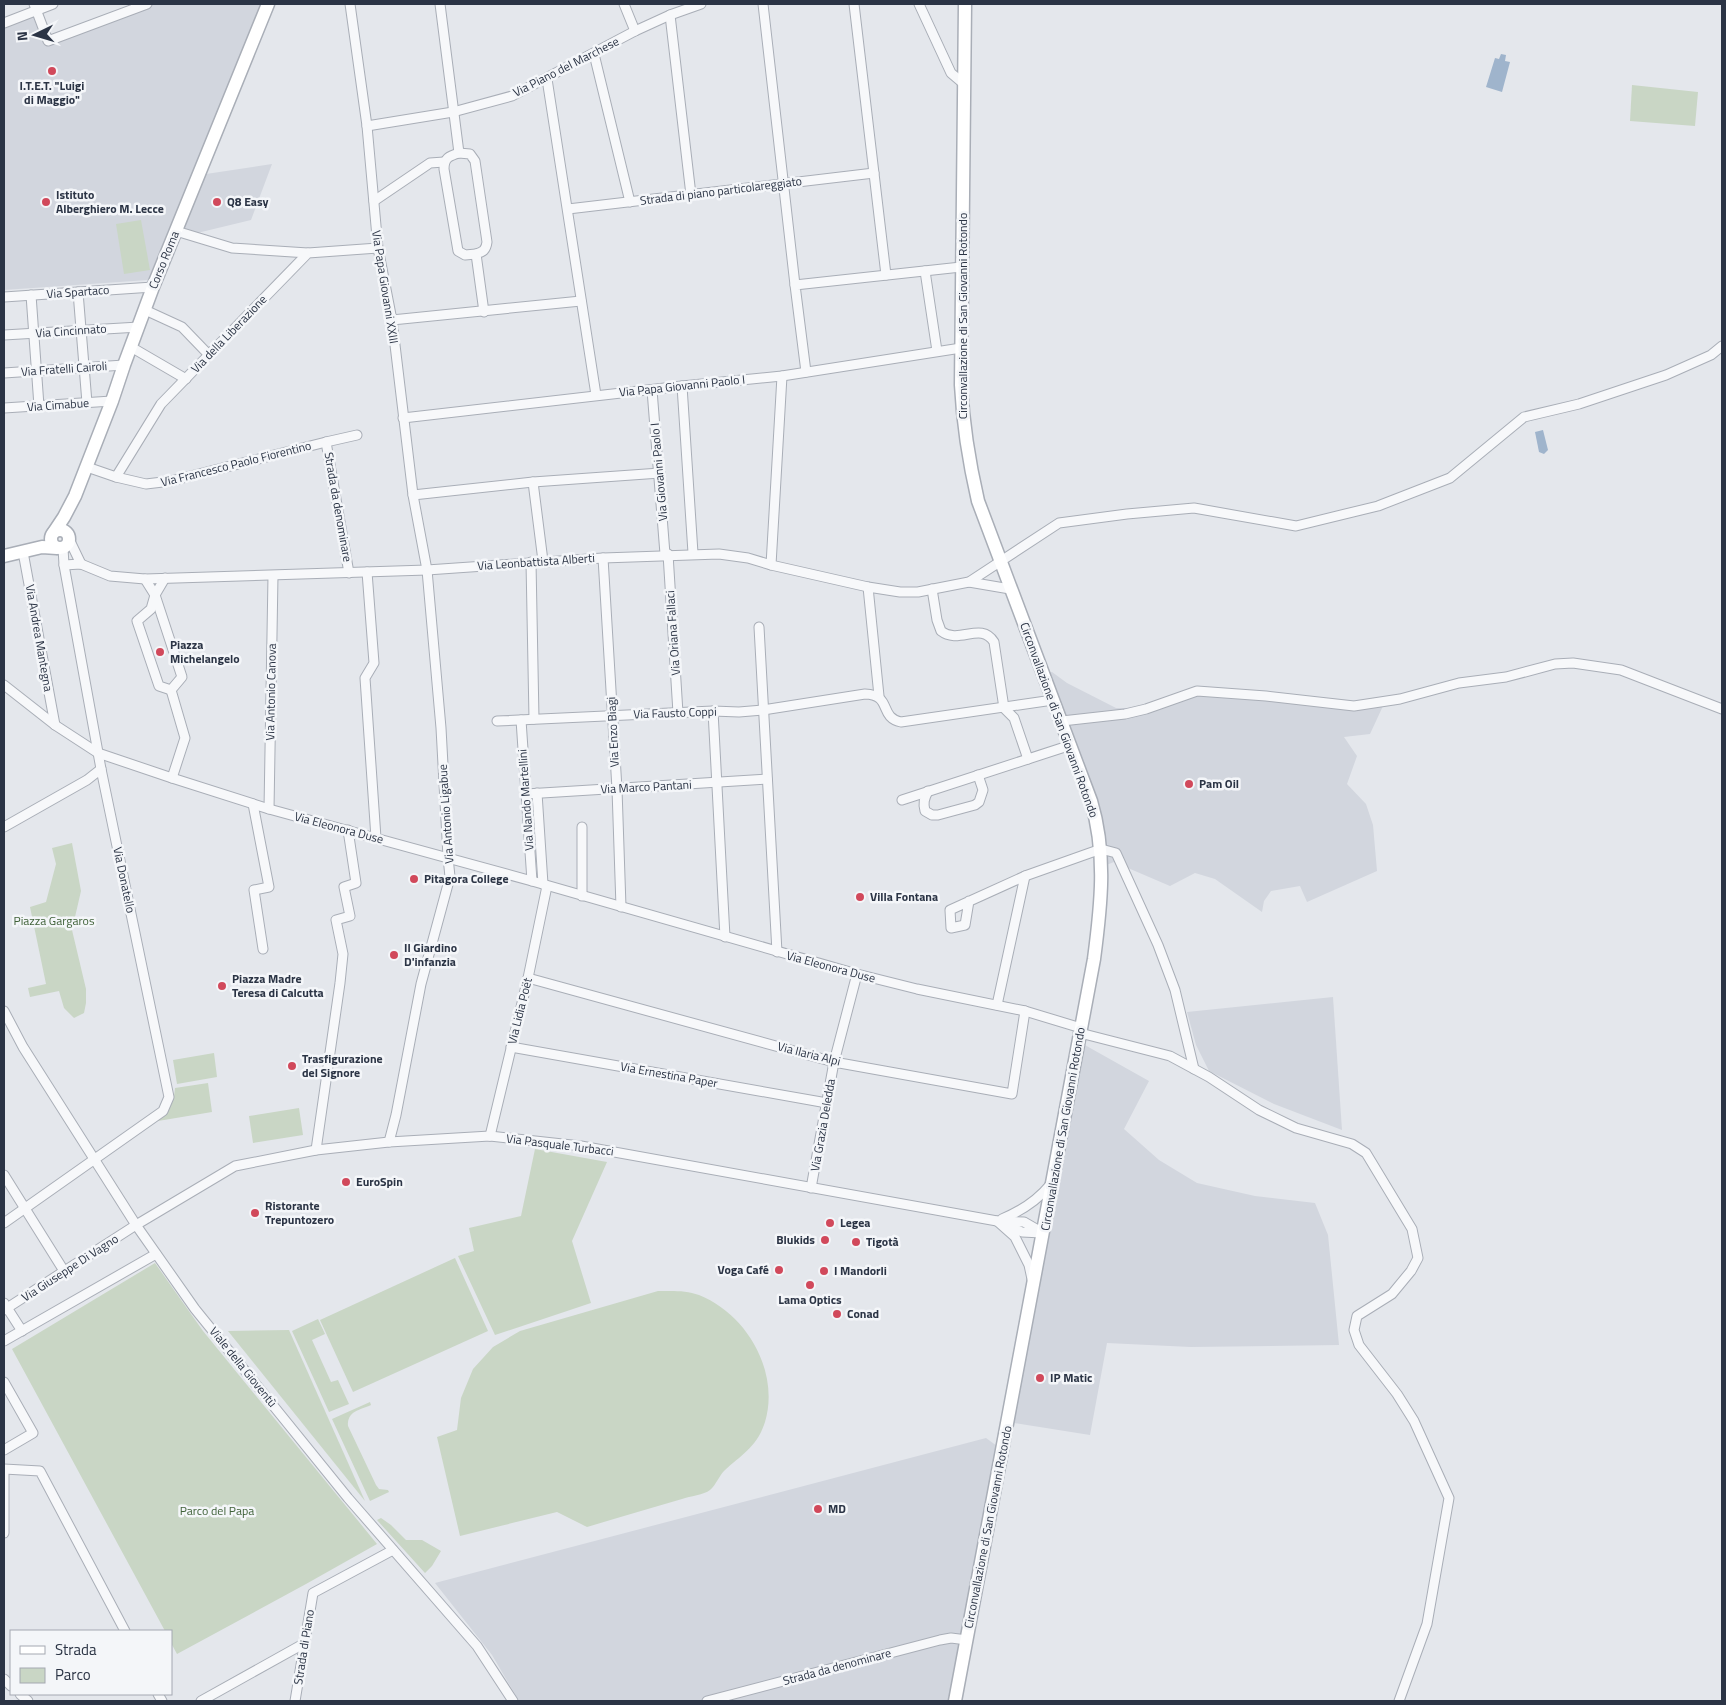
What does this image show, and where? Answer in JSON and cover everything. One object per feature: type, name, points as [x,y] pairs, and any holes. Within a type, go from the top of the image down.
[{"type":"main road","name":"Corso Roma","points":[[62,540],[64,517],[76,496],[153,287],[268,4]]},
{"type":"main road","name":"Circonvallazione di San Giovanni Rotondo","points":[[955,1701],[1094,959],[1102,885],[1101,849],[1095,813],[978,501],[968,459],[961,385],[964,4]]},
{"type":"main road","points":[[4,556],[62,540]]},
{"type":"street","points":[[4,23],[35,7],[53,4]]},
{"type":"street","points":[[35,7],[48,41],[144,4]]},
{"type":"street","name":"Via Papa Giovanni XXIII","points":[[350,4],[367,126],[378,248],[392,320],[413,495],[426,570]]},
{"type":"street","points":[[440,4],[459,153]]},
{"type":"street","points":[[624,4],[635,31]]},
{"type":"street","name":"Via Piano del Marchese","points":[[367,126],[453,112],[512,96],[635,31],[670,15],[701,4]]},
{"type":"street","points":[[762,4],[806,372]]},
{"type":"street","points":[[854,4],[886,275]]},
{"type":"street","points":[[920,4],[951,73],[964,84]]},
{"type":"street","points":[[670,15],[691,195]]},
{"type":"street","points":[[594,54],[630,202]]},
{"type":"street","points":[[547,79],[596,395]]},
{"type":"street","points":[[374,202],[430,163],[444,162],[447,158],[459,153],[470,154],[475,161],[487,242],[486,249],[483,252],[461,254],[456,246],[444,162]]},
{"type":"street","name":"Strada di piano particolareggiato","points":[[568,209],[874,173]]},
{"type":"street","points":[[176,231],[232,248],[308,253],[378,248]]},
{"type":"street","name":"Via della Liberazione","points":[[116,477],[161,404],[308,253]]},
{"type":"street","points":[[476,254],[484,312]]},
{"type":"street","points":[[795,285],[961,267]]},
{"type":"street","points":[[925,271],[937,351]]},
{"type":"street","name":"Via Spartaco","points":[[4,297],[153,287]]},
{"type":"street","points":[[78,292],[87,403]]},
{"type":"street","points":[[31,295],[39,406]]},
{"type":"street","points":[[392,320],[581,301]]},
{"type":"street","points":[[145,310],[182,327],[210,355]]},
{"type":"street","name":"Via Cincinnato","points":[[4,335],[139,326]]},
{"type":"street","name":"Via Leonbattista Alberti","points":[[64,565],[81,564],[110,576],[145,579],[426,570],[543,561],[693,553],[748,558],[868,587],[910,593],[969,582],[987,572],[1059,523],[1194,508],[1296,526],[1378,506],[1450,478],[1524,417],[1579,404],[1666,375],[1711,355],[1722,346]]},
{"type":"street","points":[[131,347],[186,378]]},
{"type":"street","name":"Via Papa Giovanni Paolo I","points":[[403,418],[596,395],[782,376],[961,348]]},
{"type":"street","name":"Via Fratelli Cairoli","points":[[4,374],[124,365]]},
{"type":"street","points":[[771,565],[782,376]]},
{"type":"street","points":[[682,386],[693,553]]},
{"type":"street","name":"Via Giovanni Paolo I","points":[[652,390],[666,554]]},
{"type":"street","name":"Via Cimabue","points":[[4,408],[112,401]]},
{"type":"street","name":"Via Francesco Paolo Fiorentino","points":[[87,467],[116,477],[146,484],[171,481],[357,436]]},
{"type":"street","name":"Strada da denominare","points":[[326,442],[349,573]]},
{"type":"street","points":[[413,495],[533,482],[660,473]]},
{"type":"street","points":[[533,482],[543,561]]},
{"type":"street","points":[[62,540],[74,552],[81,564]]},
{"type":"street","points":[[62,540],[64,565]]},
{"type":"street","name":"Via Andrea Mantegna","points":[[23,552],[55,725]]},
{"type":"street","name":"Via Oriana Fallaci","points":[[666,554],[678,713]]},
{"type":"street","name":"Via Enzo Biagi","points":[[602,558],[617,789],[621,907]]},
{"type":"street","points":[[531,562],[534,719]]},
{"type":"street","name":"Via Donatello","points":[[4,1223],[163,1111],[169,1097],[101,769],[64,565]]},
{"type":"street","name":"Via Antonio Ligabue","points":[[388,1142],[396,1116],[421,984],[450,877],[441,728],[426,570]]},
{"type":"street","points":[[368,572],[374,663],[365,678],[376,838]]},
{"type":"street","name":"Via Antonio Canova","points":[[269,808],[273,576]]},
{"type":"street","points":[[165,578],[155,595],[151,609],[137,621],[159,686],[171,690]]},
{"type":"street","points":[[145,579],[155,595],[182,677],[171,690]]},
{"type":"street","points":[[969,582],[1010,589]]},
{"type":"street","points":[[868,587],[879,696],[890,717],[895,721],[901,722],[1053,700]]},
{"type":"street","points":[[932,589],[937,620],[941,631],[950,636],[985,632],[994,642],[1004,708],[1014,718],[1028,759]]},
{"type":"street","points":[[759,627],[777,952]]},
{"type":"street","points":[[1062,721],[1132,713],[1197,691],[1266,696],[1354,706],[1368,705],[1400,699],[1458,683],[1506,677],[1555,664],[1573,663],[1621,670],[1722,709]]},
{"type":"street","name":"Via Eleonora Duse","points":[[4,685],[55,725],[98,753],[253,804],[448,857],[857,974],[916,989],[1024,1011],[1081,1031],[1170,1056],[1259,1110],[1296,1128],[1352,1144],[1366,1153],[1412,1229],[1418,1258],[1411,1271],[1392,1294],[1357,1316],[1354,1330],[1359,1345],[1397,1394],[1414,1421],[1449,1498],[1426,1624],[1398,1701]]},
{"type":"street","points":[[171,690],[185,738],[172,778]]},
{"type":"street","name":"Via Fausto Coppi","points":[[497,721],[713,711],[739,712],[865,694],[879,696]]},
{"type":"street","points":[[713,711],[725,937]]},
{"type":"street","name":"Via Nando Martellini","points":[[521,720],[532,881]]},
{"type":"street","points":[[902,800],[1071,745]]},
{"type":"street","points":[[4,827],[88,780],[101,769]]},
{"type":"street","points":[[928,791],[923,804],[925,811],[932,815],[938,816],[975,805],[979,802],[982,790],[978,775]]},
{"type":"street","name":"Via Marco Pantani","points":[[526,794],[767,779]]},
{"type":"street","name":"Via Nando Martellini","points":[[536,793],[545,885]]},
{"type":"street","points":[[253,804],[269,887],[254,890],[263,949]]},
{"type":"street","points":[[582,827],[582,896]]},
{"type":"street","points":[[316,1150],[343,954],[336,920],[350,916],[344,887],[356,883],[348,830]]},
{"type":"street","points":[[969,901],[1025,876],[1101,849],[1116,853],[1158,945],[1175,990],[1194,1069]]},
{"type":"street","points":[[997,1005],[1025,876]]},
{"type":"street","name":"Via Lidia Poët","points":[[490,1136],[528,978],[545,885]]},
{"type":"street","name":"Via Grazia Deledda","points":[[812,1188],[834,1062],[857,974]]},
{"type":"street","name":"Via Ilaria Alpi","points":[[528,978],[834,1062],[1012,1094],[1024,1011]]},
{"type":"street","name":"Viale della Gioventù","points":[[4,1011],[23,1047],[136,1225],[195,1309],[393,1550],[477,1646],[513,1701]]},
{"type":"street","name":"Via Ernestina Paper","points":[[511,1047],[827,1103]]},
{"type":"street","name":"Via Pasquale Turbacci","points":[[136,1225],[235,1166],[316,1150],[388,1142],[490,1136],[581,1146],[997,1221],[1022,1232],[1043,1232]]},
{"type":"street","points":[[4,1175],[64,1272]]},
{"type":"street","points":[[1034,1285],[1029,1266],[1014,1237],[997,1221],[1019,1212],[1042,1196],[1053,1182]]},
{"type":"street","name":"Via Giuseppe Di Vagno","points":[[5,1307],[64,1272],[136,1225]]},
{"type":"street","points":[[4,1341],[156,1254]]},
{"type":"street","points":[[5,1307],[22,1331]]},
{"type":"street","points":[[4,1382],[33,1433],[4,1450]]},
{"type":"street","points":[[4,1468],[40,1471],[124,1630]]},
{"type":"street","points":[[4,1473],[4,1533]]},
{"type":"street","name":"Strada di Piano","points":[[295,1701],[313,1593],[393,1550]]},
{"type":"street","name":"Strada da denominare","points":[[707,1701],[940,1640],[951,1638],[967,1640]]},
{"type":"street","points":[[201,1701],[305,1643]]},
{"type":"shaded area","points":[[153,4],[261,4],[194,170],[206,174],[272,164],[251,220],[193,234],[170,226],[148,280],[4,290],[4,27],[33,16],[44,45]]},
{"type":"shaded area","points":[[1052,672],[1067,683],[1116,708],[1135,708],[1195,687],[1383,706],[1370,734],[1344,737],[1357,756],[1347,784],[1366,804],[1373,825],[1377,871],[1307,902],[1300,886],[1271,891],[1264,901],[1262,912],[1215,879],[1195,873],[1170,886],[1114,862],[1096,869],[1092,832],[1086,808],[1036,675]]},
{"type":"shaded area","points":[[1333,997],[1342,1130],[1274,1104],[1209,1071],[1196,1045],[1187,1012]]},
{"type":"shaded area","points":[[1083,1044],[1149,1081],[1124,1129],[1159,1160],[1197,1183],[1255,1196],[1315,1203],[1328,1235],[1339,1345],[1191,1347],[1107,1343],[1090,1435],[1014,1423]]},
{"type":"shaded area","points":[[986,1438],[997,1446],[948,1701],[519,1701],[492,1655],[435,1583]]},
{"type":"green space","points":[[1632,85],[1698,92],[1695,126],[1630,121]]},
{"type":"green space","points":[[141,220],[150,270],[124,274],[116,224]]},
{"type":"green space","name":"Piazza Gargaros","points":[[72,843],[81,891],[72,930],[86,989],[84,1013],[74,1018],[64,1008],[59,991],[30,997],[28,988],[46,984],[30,907],[46,902],[56,864],[52,848]]},
{"type":"green space","points":[[214,1053],[217,1077],[177,1084],[173,1060]]},
{"type":"green space","points":[[208,1083],[212,1112],[158,1121],[170,1106],[175,1088]]},
{"type":"green space","points":[[299,1108],[303,1135],[253,1143],[249,1116]]},
{"type":"green space","points":[[535,1149],[607,1162],[572,1241],[591,1303],[495,1335],[458,1256],[474,1251],[469,1228],[521,1216]]},
{"type":"green space","points":[[455,1258],[488,1331],[353,1392],[320,1320]]},
{"type":"green space","name":"Parco del Papa","points":[[155,1263],[203,1331],[377,1544],[177,1654],[172,1645],[172,1630],[164,1630],[12,1349]]},
{"type":"green space","points":[[658,1291],[679,1291],[699,1295],[716,1304],[732,1316],[745,1330],[756,1347],[768,1384],[765,1422],[758,1438],[724,1471],[710,1490],[701,1494],[587,1527],[557,1512],[460,1536],[437,1437],[457,1430],[461,1398],[473,1369],[493,1347],[520,1331]]},
{"type":"green space","points":[[318,1319],[325,1334],[312,1340],[331,1382],[338,1380],[349,1404],[329,1412],[292,1331]]},
{"type":"green space","points":[[289,1330],[365,1501],[228,1331]]},
{"type":"green space","points":[[370,1402],[371,1405],[352,1414],[348,1421],[348,1426],[376,1485],[379,1489],[388,1490],[389,1492],[370,1501],[332,1419]]},
{"type":"green space","points":[[381,1518],[406,1540],[422,1540],[441,1551],[432,1566],[425,1573],[377,1520]]},
{"type":"water","points":[[1501,54],[1506,55],[1505,61],[1510,62],[1502,92],[1486,87],[1495,58],[1499,59]]},
{"type":"water","points":[[1543,430],[1548,450],[1544,454],[1539,452],[1535,432]]},
{"type":"place","name":"I.T.E.T. \"Luigi di Maggio\"","points":[[52,71]]},
{"type":"place","name":"Istituto Alberghiero M. Lecce","points":[[46,202]]},
{"type":"place","name":"Q8 Easy","points":[[217,202]]},
{"type":"place","name":"Piazza Michelangelo","points":[[160,652]]},
{"type":"place","name":"Pam Oil","points":[[1189,784]]},
{"type":"place","name":"Pitagora College","points":[[414,879]]},
{"type":"place","name":"Villa Fontana","points":[[860,897]]},
{"type":"place","name":"Il Giardino D'infanzia","points":[[394,955]]},
{"type":"place","name":"Piazza Madre Teresa di Calcutta","points":[[222,986]]},
{"type":"place","name":"Trasfigurazione del Signore","points":[[292,1066]]},
{"type":"place","name":"EuroSpin","points":[[346,1182]]},
{"type":"place","name":"Ristorante Trepuntozero","points":[[255,1213]]},
{"type":"place","name":"Legea","points":[[830,1223]]},
{"type":"place","name":"Blukids","points":[[825,1240]]},
{"type":"place","name":"Tigotà","points":[[856,1242]]},
{"type":"place","name":"Voga Café","points":[[779,1270]]},
{"type":"place","name":"I Mandorli","points":[[824,1271]]},
{"type":"place","name":"Lama Optics","points":[[810,1285]]},
{"type":"place","name":"Conad","points":[[837,1314]]},
{"type":"place","name":"IP Matic","points":[[1040,1378]]},
{"type":"place","name":"MD","points":[[818,1509]]}]
